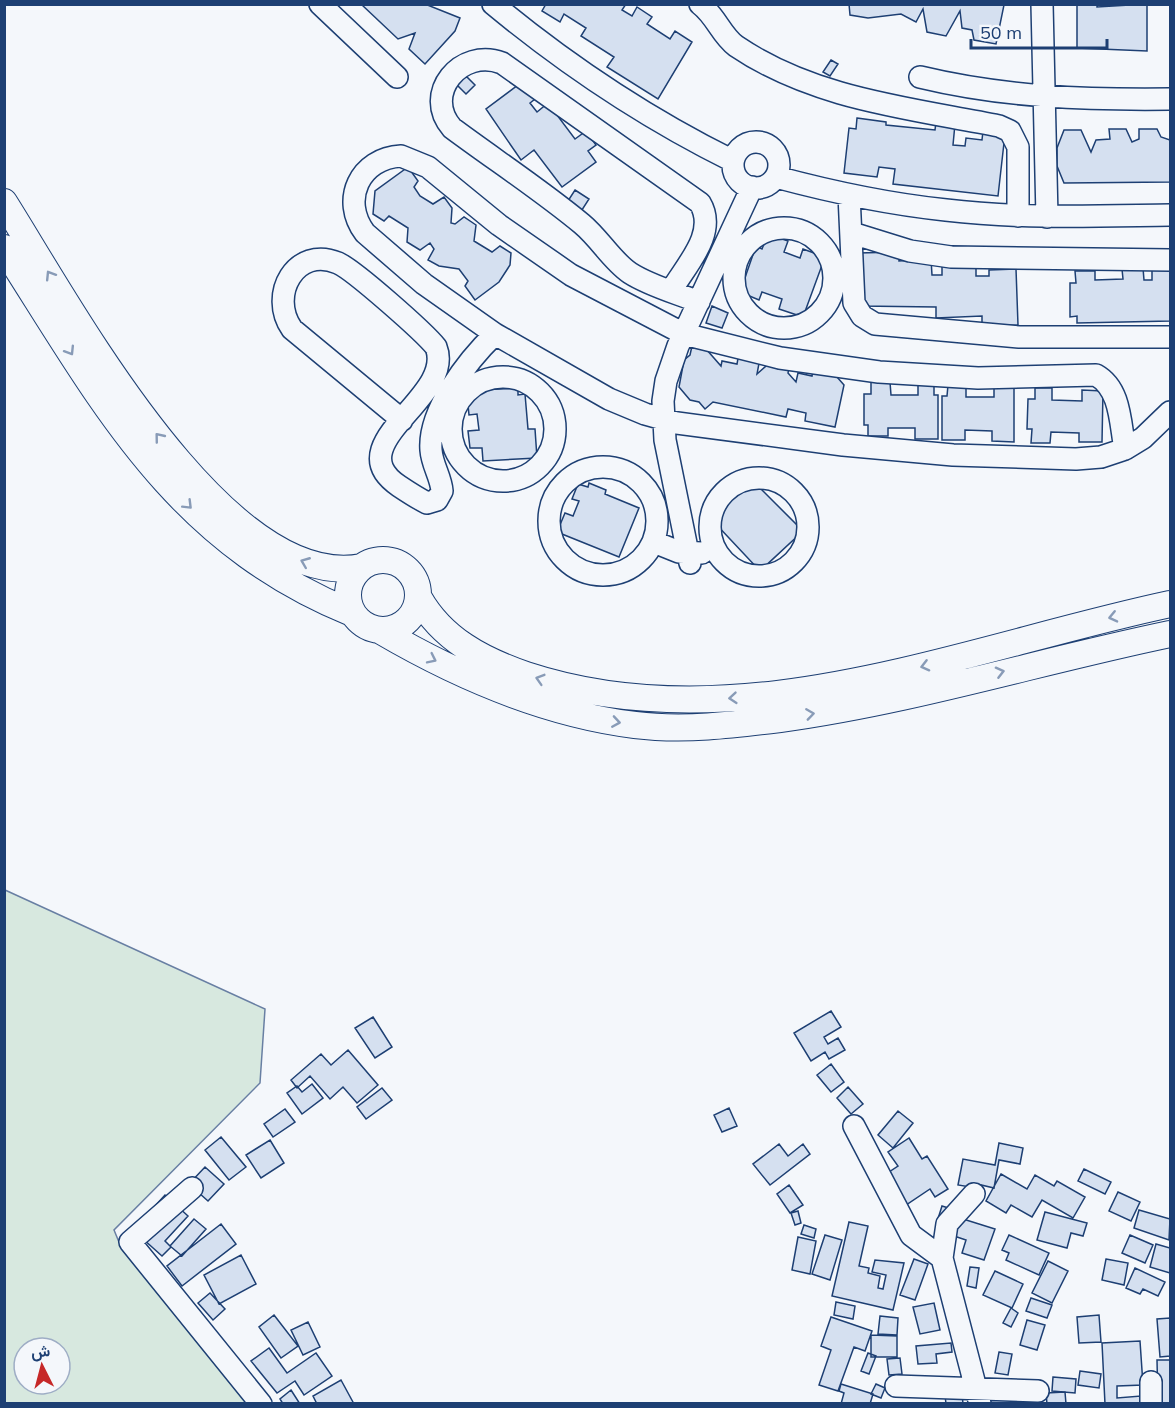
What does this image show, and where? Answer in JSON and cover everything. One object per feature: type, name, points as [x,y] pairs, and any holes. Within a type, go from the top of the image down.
[{"type":"main road","points":[[4,202],[131,401],[207,492],[235,520],[290,555],[322,568],[349,569],[362,567],[377,560],[399,564],[415,579],[419,597],[426,611],[447,634],[472,652],[511,670],[569,687],[622,696],[677,700],[733,698],[878,677],[1071,626],[1170,604]]},
{"type":"main road","points":[[4,248],[114,420],[164,481],[191,509],[244,554],[296,587],[352,613]]},
{"type":"main road","points":[[362,567],[353,576],[348,588],[348,601],[352,613],[359,622],[381,631],[434,660],[517,695],[604,720],[668,728],[732,725],[824,713],[1170,634]]},
{"type":"main road","points":[[381,631],[392,630],[411,618],[419,597]]},
{"type":"street","points":[[320,4],[397,77]]},
{"type":"street","points":[[700,4],[712,15],[734,44],[804,80],[865,100],[999,126],[1010,131],[1018,147],[1018,216]]},
{"type":"street","points":[[1042,4],[1047,217]]},
{"type":"street","points":[[497,6],[571,66],[610,93],[660,123],[733,161]]},
{"type":"street","points":[[671,291],[705,235],[707,218],[700,203],[502,63],[492,59],[472,60],[456,71],[441,98],[440,109],[452,128],[595,234],[624,269],[671,291],[699,302]]},
{"type":"street","points":[[920,77],[981,90],[1044,98],[1170,99]]},
{"type":"street","points":[[750,142],[768,145],[778,159],[776,177],[770,183],[752,187],[737,178],[733,161],[736,153],[750,142]]},
{"type":"street","points":[[1125,449],[1113,392],[1104,380],[1096,375],[978,378],[879,372],[780,358],[684,334],[608,296],[536,252],[420,162],[401,156],[373,164],[359,178],[355,187],[353,206],[359,225],[424,284],[495,334],[609,399],[663,419],[843,445],[953,455],[1089,459],[1125,449],[1143,438],[1170,412]]},
{"type":"street","points":[[776,177],[849,195],[948,211],[1047,217],[1170,215]]},
{"type":"street","points":[[689,558],[663,419],[666,381],[699,302],[732,250],[752,187]]},
{"type":"street","points":[[849,195],[854,303],[862,316],[875,324],[1019,337],[1170,337]]},
{"type":"street","points":[[777,228],[795,229],[812,236],[825,249],[832,266],[833,284],[828,302],[816,315],[800,324],[782,327],[756,319],[743,306],[736,289],[732,250],[759,234],[777,228]]},
{"type":"street","points":[[852,233],[910,251],[951,257],[1170,260]]},
{"type":"street","points":[[402,420],[292,329],[282,310],[283,288],[288,278],[304,264],[325,260],[346,267],[436,347],[440,361],[437,375],[382,446],[383,471],[388,478],[420,500],[432,502],[442,491],[432,459],[434,425],[461,374],[495,334]]},
{"type":"street","points":[[493,378],[513,378],[531,385],[546,398],[555,426],[553,445],[543,462],[527,474],[509,480],[489,478],[471,469],[459,455],[452,436],[453,417],[461,399],[475,385],[493,378]]},
{"type":"street","points":[[543,462],[568,480]]},
{"type":"street","points":[[606,468],[635,478],[649,493],[657,512],[657,532],[654,542],[635,566],[616,574],[595,575],[568,562],[555,546],[549,526],[555,497],[568,480],[586,470],[606,468]]},
{"type":"street","points":[[762,478],[780,482],[795,493],[806,509],[809,527],[805,546],[795,561],[780,572],[761,576],[743,574],[727,564],[715,549],[710,522],[715,504],[727,489],[743,480],[762,478]]},
{"type":"street","points":[[654,542],[689,558],[715,549]]},
{"type":"street","points":[[854,1126],[911,1235],[942,1258]]},
{"type":"street","points":[[192,1188],[130,1242],[261,1404]]},
{"type":"street","points":[[974,1194],[947,1224],[942,1258],[979,1396]]},
{"type":"street","points":[[1151,1382],[1151,1404]]},
{"type":"street","points":[[896,1386],[979,1396],[1038,1391]]},
{"type":"shaded area","points":[[5,890],[265,1009],[260,1083],[114,1230],[119,1242],[248,1403],[5,1404]]},
{"type":"building","points":[[361,4],[425,4],[460,18],[455,31],[425,64],[409,49],[415,33],[398,39]]},
{"type":"building","points":[[546,4],[626,4],[622,10],[632,16],[637,7],[652,17],[647,24],[670,39],[675,31],[692,42],[658,99],[607,67],[614,57],[581,36],[586,28],[564,14],[560,22],[542,11]]},
{"type":"building","points":[[849,4],[1004,5],[996,44],[974,40],[972,30],[962,28],[960,11],[946,36],[927,32],[923,9],[916,22],[901,14],[868,18],[850,15]]},
{"type":"building","points":[[1077,4],[1097,4],[1097,7],[1147,4],[1147,51],[1077,48]]},
{"type":"building","points":[[831,60],[838,64],[830,76],[823,72]]},
{"type":"building","points":[[466,76],[475,85],[466,94],[457,85]]},
{"type":"building","points":[[522,82],[535,99],[530,103],[537,112],[548,103],[575,139],[586,131],[596,145],[588,151],[596,162],[562,187],[534,150],[521,160],[486,109]]},
{"type":"building","points":[[857,118],[886,122],[886,125],[935,130],[936,122],[955,124],[953,145],[965,146],[966,138],[982,140],[983,131],[1005,134],[998,196],[893,184],[895,169],[879,167],[877,177],[844,173],[849,128],[856,129]]},
{"type":"building","points":[[1109,129],[1126,129],[1132,142],[1139,139],[1139,129],[1157,129],[1161,137],[1170,140],[1170,182],[1064,183],[1057,166],[1057,148],[1064,130],[1081,130],[1091,152],[1096,140],[1110,139]]},
{"type":"building","points":[[408,167],[418,181],[414,187],[420,196],[433,204],[444,197],[452,208],[451,223],[455,224],[464,217],[476,225],[474,241],[492,252],[500,246],[511,253],[510,265],[499,282],[475,300],[465,286],[468,281],[459,269],[439,266],[428,260],[434,249],[430,243],[420,250],[407,242],[408,228],[389,216],[384,221],[373,214],[375,191]]},
{"type":"building","points":[[575,190],[589,199],[580,213],[566,204]]},
{"type":"building","points":[[768,234],[788,241],[784,252],[800,258],[803,249],[825,257],[803,317],[779,309],[782,299],[762,292],[759,300],[740,292],[756,246],[762,249]]},
{"type":"building","points":[[899,252],[899,261],[931,259],[932,275],[942,275],[942,263],[976,262],[976,276],[989,276],[989,270],[1016,269],[1018,325],[982,326],[982,316],[936,318],[936,307],[860,306],[858,253]]},
{"type":"building","points":[[1170,267],[1170,321],[1077,323],[1077,316],[1070,317],[1070,283],[1076,283],[1075,271],[1095,271],[1095,280],[1123,279],[1122,269],[1143,268],[1144,280],[1152,280],[1152,268]]},
{"type":"building","points":[[712,306],[728,313],[722,328],[706,323]]},
{"type":"building","points":[[692,346],[706,349],[721,366],[722,361],[737,364],[739,353],[760,358],[757,374],[766,366],[768,358],[790,363],[788,373],[796,382],[798,373],[812,376],[814,366],[830,369],[844,385],[835,427],[805,421],[806,413],[788,409],[786,417],[713,402],[705,409],[699,402],[690,400],[679,387],[684,360],[690,355]]},
{"type":"building","points":[[871,382],[890,382],[891,395],[918,395],[918,384],[934,384],[934,395],[938,395],[938,439],[915,439],[915,428],[888,428],[888,436],[868,436],[868,425],[864,425],[864,394],[871,394]]},
{"type":"building","points":[[948,385],[966,385],[966,397],[994,397],[994,387],[1014,387],[1014,442],[992,441],[992,431],[965,430],[965,440],[942,440],[942,396],[947,396]]},
{"type":"building","points":[[518,388],[518,395],[525,394],[528,429],[535,429],[537,458],[483,461],[482,448],[470,448],[468,431],[479,430],[477,414],[469,415],[467,395],[480,394],[479,390]]},
{"type":"building","points":[[1035,388],[1052,388],[1052,400],[1082,401],[1082,390],[1103,391],[1102,442],[1079,442],[1079,433],[1051,432],[1050,443],[1031,443],[1032,429],[1027,429],[1028,399],[1035,399]]},
{"type":"building","points":[[754,482],[803,531],[760,571],[714,522],[720,516],[717,512],[729,499],[742,487],[746,491]]},
{"type":"building","points":[[589,483],[606,490],[605,494],[639,508],[619,557],[557,532],[565,513],[573,516],[579,501],[572,499],[578,484],[588,487]]},
{"type":"building","points":[[831,1011],[841,1027],[824,1037],[828,1044],[838,1038],[845,1050],[829,1059],[825,1052],[811,1061],[794,1033]]},
{"type":"building","points":[[373,1017],[392,1047],[375,1058],[355,1028]]},
{"type":"building","points":[[348,1050],[378,1085],[357,1103],[343,1087],[330,1099],[310,1076],[297,1088],[291,1080],[321,1054],[331,1065]]},
{"type":"building","points":[[831,1064],[844,1082],[831,1092],[817,1075]]},
{"type":"building","points":[[312,1084],[323,1098],[302,1114],[287,1093],[297,1086],[302,1092]]},
{"type":"building","points":[[848,1087],[863,1104],[851,1114],[837,1098]]},
{"type":"building","points":[[382,1088],[392,1100],[366,1119],[357,1107]]},
{"type":"building","points":[[729,1108],[737,1126],[722,1132],[714,1115]]},
{"type":"building","points":[[285,1109],[295,1122],[273,1137],[264,1124]]},
{"type":"building","points":[[898,1111],[913,1123],[893,1148],[878,1135]]},
{"type":"building","points":[[221,1137],[246,1167],[229,1180],[205,1150]]},
{"type":"building","points":[[909,1138],[922,1159],[927,1156],[948,1189],[935,1197],[930,1189],[900,1209],[886,1174],[898,1166],[888,1152]]},
{"type":"building","points":[[270,1140],[284,1163],[261,1178],[246,1155]]},
{"type":"building","points":[[999,1143],[1023,1148],[1020,1164],[999,1160],[994,1188],[977,1184],[976,1188],[958,1185],[963,1159],[995,1165]]},
{"type":"building","points":[[779,1144],[788,1156],[803,1144],[810,1154],[770,1185],[753,1164]]},
{"type":"building","points":[[205,1167],[224,1184],[208,1201],[189,1184]]},
{"type":"building","points":[[1084,1169],[1111,1182],[1105,1194],[1078,1181]]},
{"type":"building","points":[[1001,1174],[1027,1189],[1035,1175],[1054,1186],[1057,1181],[1085,1197],[1073,1218],[1042,1200],[1032,1217],[1011,1205],[1006,1213],[986,1201]]},
{"type":"building","points":[[789,1185],[803,1205],[790,1213],[777,1194]]},
{"type":"building","points":[[1118,1192],[1140,1202],[1131,1221],[1109,1211]]},
{"type":"building","points":[[165,1195],[188,1216],[165,1241],[171,1247],[162,1256],[133,1230]]},
{"type":"building","points":[[942,1206],[965,1213],[963,1219],[995,1229],[984,1260],[962,1253],[966,1240],[954,1236],[956,1231],[936,1225]]},
{"type":"building","points":[[1139,1210],[1170,1219],[1169,1240],[1134,1228]]},
{"type":"building","points":[[798,1211],[801,1223],[795,1225],[791,1213]]},
{"type":"building","points":[[1045,1212],[1087,1223],[1083,1236],[1071,1233],[1067,1248],[1037,1240]]},
{"type":"building","points":[[194,1219],[206,1229],[182,1256],[170,1246]]},
{"type":"building","points":[[849,1222],[868,1226],[859,1266],[869,1268],[868,1273],[880,1276],[878,1288],[883,1289],[886,1275],[872,1272],[875,1260],[904,1263],[893,1310],[832,1296]]},
{"type":"building","points":[[221,1224],[236,1244],[182,1286],[167,1266]]},
{"type":"building","points":[[804,1225],[816,1229],[814,1238],[801,1234]]},
{"type":"building","points":[[825,1235],[842,1240],[830,1280],[812,1274]]},
{"type":"building","points":[[1009,1235],[1049,1253],[1039,1275],[1006,1260],[1009,1253],[1002,1250]]},
{"type":"building","points":[[1130,1235],[1153,1245],[1145,1263],[1122,1253]]},
{"type":"building","points":[[798,1237],[816,1241],[810,1274],[792,1270]]},
{"type":"building","points":[[1156,1244],[1170,1248],[1170,1273],[1150,1267]]},
{"type":"building","points":[[241,1255],[256,1284],[219,1304],[204,1275]]},
{"type":"building","points":[[914,1259],[928,1264],[915,1300],[900,1295]]},
{"type":"building","points":[[1106,1259],[1128,1263],[1124,1285],[1102,1280]]},
{"type":"building","points":[[1048,1261],[1068,1271],[1052,1303],[1032,1293]]},
{"type":"building","points":[[970,1267],[979,1268],[976,1288],[967,1286]]},
{"type":"building","points":[[1135,1268],[1165,1282],[1158,1296],[1143,1289],[1140,1294],[1126,1288]]},
{"type":"building","points":[[995,1271],[1023,1284],[1012,1308],[983,1295]]},
{"type":"building","points":[[210,1293],[225,1309],[213,1320],[198,1303]]},
{"type":"building","points":[[1031,1298],[1052,1305],[1047,1318],[1026,1311]]},
{"type":"building","points":[[836,1302],[855,1306],[853,1319],[834,1315]]},
{"type":"building","points":[[934,1303],[940,1330],[920,1334],[913,1307]]},
{"type":"building","points":[[1011,1308],[1018,1313],[1011,1327],[1003,1323]]},
{"type":"building","points":[[274,1315],[298,1346],[281,1358],[259,1327]]},
{"type":"building","points":[[1099,1315],[1101,1342],[1079,1343],[1077,1317]]},
{"type":"building","points":[[880,1316],[898,1318],[897,1335],[878,1334]]},
{"type":"building","points":[[831,1317],[872,1331],[865,1351],[854,1347],[838,1391],[819,1385],[831,1350],[821,1346]]},
{"type":"building","points":[[1170,1318],[1170,1356],[1160,1357],[1157,1319]]},
{"type":"building","points":[[1027,1320],[1045,1325],[1037,1350],[1020,1345]]},
{"type":"building","points":[[308,1322],[320,1347],[303,1355],[291,1330]]},
{"type":"building","points":[[871,1335],[897,1336],[897,1357],[871,1357]]},
{"type":"building","points":[[1140,1341],[1143,1385],[1117,1386],[1117,1398],[1141,1396],[1141,1404],[1105,1404],[1102,1343]]},
{"type":"building","points":[[951,1343],[952,1352],[936,1354],[937,1363],[918,1364],[916,1346]]},
{"type":"building","points":[[269,1348],[287,1373],[316,1353],[332,1376],[304,1395],[295,1381],[277,1393],[251,1361]]},
{"type":"building","points":[[999,1352],[1012,1354],[1008,1375],[995,1373]]},
{"type":"building","points":[[868,1353],[876,1356],[869,1374],[861,1371]]},
{"type":"building","points":[[900,1358],[902,1374],[889,1375],[887,1359]]},
{"type":"building","points":[[1157,1360],[1170,1360],[1170,1404],[1158,1404]]},
{"type":"building","points":[[1080,1371],[1101,1374],[1099,1388],[1078,1385]]},
{"type":"building","points":[[1053,1377],[1076,1379],[1075,1393],[1052,1391]]},
{"type":"building","points":[[341,1380],[354,1404],[317,1404],[313,1396]]},
{"type":"building","points":[[841,1384],[873,1394],[870,1404],[841,1404],[844,1393],[839,1391]]},
{"type":"building","points":[[876,1384],[885,1388],[881,1398],[871,1394]]},
{"type":"building","points":[[1033,1385],[1038,1404],[984,1404],[980,1388]]},
{"type":"building","points":[[291,1390],[300,1404],[283,1404],[280,1399]]},
{"type":"building","points":[[1065,1392],[1066,1404],[1047,1404],[1046,1393]]},
{"type":"building","points":[[962,1393],[963,1404],[946,1404],[945,1395]]}]
